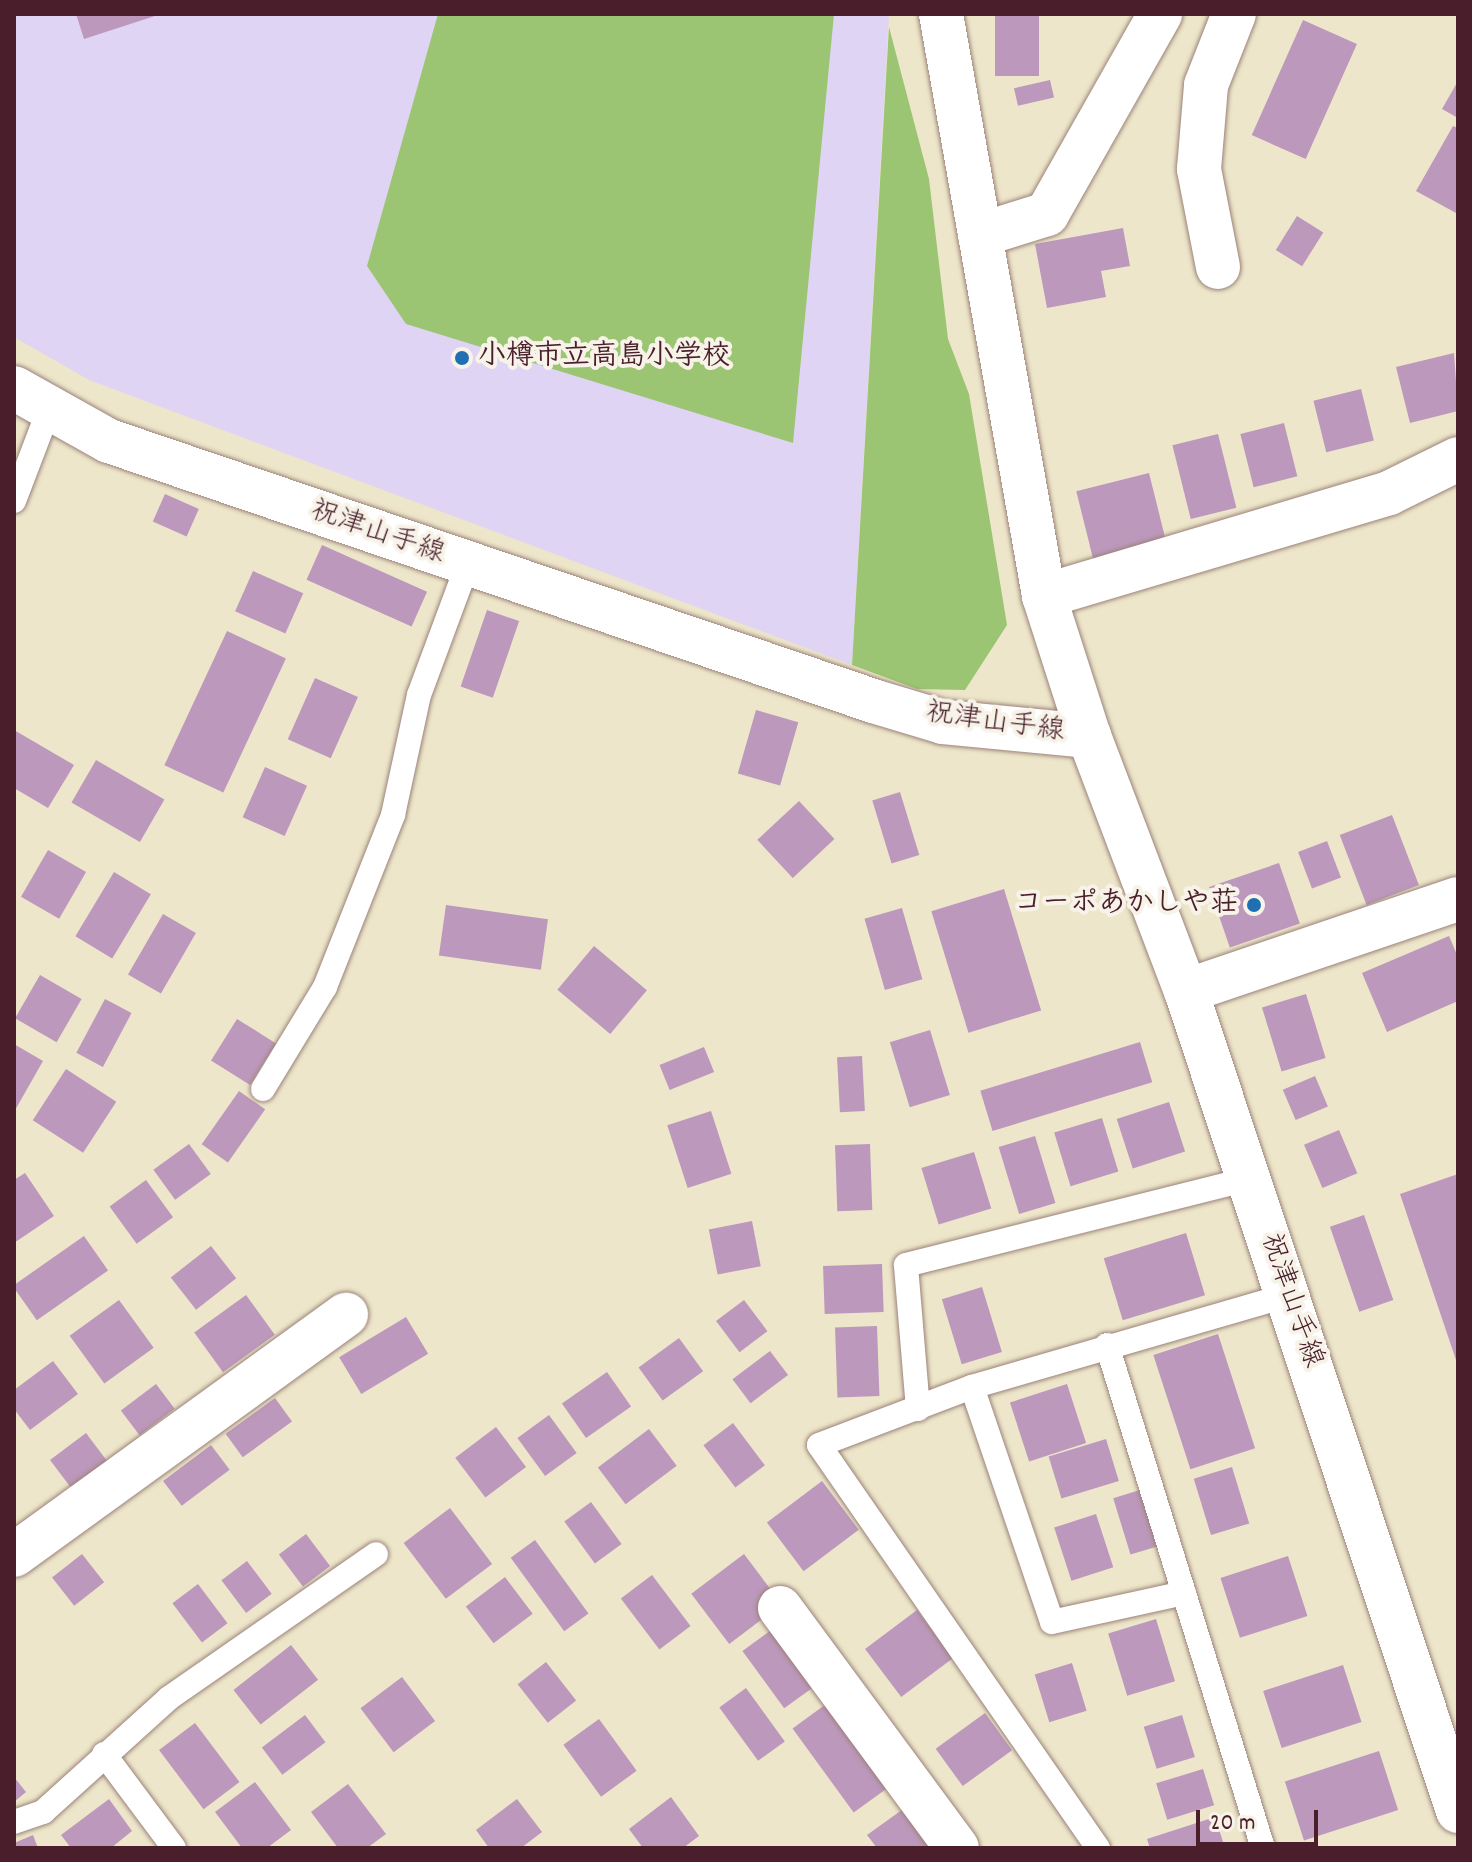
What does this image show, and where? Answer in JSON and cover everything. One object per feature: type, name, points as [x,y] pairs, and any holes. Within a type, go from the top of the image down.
[{"type":"street","points":[[941,14],[1044,596],[1089,736]]},
{"type":"street","points":[[980,235],[1047,214],[1160,14]]},
{"type":"street","points":[[1218,267],[1199,169],[1206,85],[1234,14]]},
{"type":"street","name":"祝津山手線","points":[[31,400],[109,441],[467,566],[943,722],[1089,736],[1186,991],[1458,1811]]},
{"type":"street","points":[[1044,596],[1389,493],[1458,459]]},
{"type":"street","points":[[1186,991],[1458,899]]},
{"type":"street","points":[[14,1555],[346,1315]]},
{"type":"street","points":[[780,1608],[957,1848]]},
{"type":"lane","points":[[14,501],[31,400]]},
{"type":"lane","points":[[263,1089],[325,987],[387,830],[419,695],[467,566]]},
{"type":"lane","points":[[918,1409],[906,1265],[1249,1179]]},
{"type":"lane","points":[[1098,1848],[819,1445],[972,1387],[1107,1345],[1288,1295]]},
{"type":"lane","points":[[1107,1345],[1263,1848]]},
{"type":"lane","points":[[972,1387],[1052,1622],[1184,1593]]},
{"type":"lane","points":[[14,1822],[43,1812],[169,1698],[376,1554]]},
{"type":"lane","points":[[104,1754],[174,1848]]},
{"type":"shaded area","name":"小樽市立高島小学校","points":[[14,14],[889,14],[852,665],[89,380],[14,337]]},
{"type":"green space","points":[[438,14],[834,14],[793,443],[406,324],[367,266]]},
{"type":"green space","points":[[889,27],[929,179],[948,339],[969,394],[1007,625],[965,690],[917,689],[852,665]]},
{"type":"building","points":[[76,14],[158,14],[158,15],[84,39]]},
{"type":"building","points":[[995,14],[1039,14],[1039,76],[995,76]]},
{"type":"building","points":[[1303,20],[1357,44],[1306,159],[1252,135]]},
{"type":"building","points":[[1050,80],[1054,98],[1018,106],[1014,88]]},
{"type":"building","points":[[1458,81],[1458,118],[1442,109]]},
{"type":"building","points":[[1453,126],[1458,128],[1456,213],[1416,191]]},
{"type":"building","points":[[1297,216],[1323,232],[1302,266],[1276,250]]},
{"type":"building","points":[[1123,228],[1130,266],[1101,271],[1106,297],[1047,308],[1035,244]]},
{"type":"building","points":[[1454,353],[1458,411],[1410,423],[1396,367]]},
{"type":"building","points":[[1361,389],[1374,440],[1326,452],[1313,401]]},
{"type":"building","points":[[1284,423],[1297,476],[1254,487],[1240,434]]},
{"type":"building","points":[[1218,434],[1236,508],[1191,519],[1172,445]]},
{"type":"building","points":[[1149,473],[1166,541],[1093,559],[1076,491]]},
{"type":"building","points":[[165,494],[199,509],[187,536],[153,521]]},
{"type":"building","points":[[322,545],[427,592],[412,626],[307,580]]},
{"type":"building","points":[[253,571],[303,593],[285,634],[235,611]]},
{"type":"building","points":[[487,610],[519,621],[493,698],[461,687]]},
{"type":"building","points":[[227,631],[286,658],[223,793],[164,765]]},
{"type":"building","points":[[315,678],[358,697],[331,758],[288,739]]},
{"type":"building","points":[[756,710],[798,722],[780,786],[738,773]]},
{"type":"building","points":[[14,730],[74,765],[48,808],[14,788]]},
{"type":"building","points":[[96,760],[164,800],[140,842],[72,802]]},
{"type":"building","points":[[265,767],[307,786],[285,836],[243,817]]},
{"type":"building","points":[[900,792],[919,855],[892,864],[872,800]]},
{"type":"building","points":[[799,801],[834,839],[793,878],[757,840]]},
{"type":"building","points":[[1392,815],[1419,885],[1367,905],[1340,835]]},
{"type":"building","points":[[1327,841],[1341,877],[1312,889],[1298,852]]},
{"type":"building","points":[[48,850],[86,872],[59,919],[21,897]]},
{"type":"building","name":"コーポあかしや荘","points":[[1279,863],[1300,924],[1230,948],[1209,887]]},
{"type":"building","points":[[114,872],[151,894],[112,958],[75,936]]},
{"type":"building","points":[[1004,889],[1041,1010],[968,1033],[931,911]]},
{"type":"building","points":[[446,905],[548,919],[541,970],[439,956]]},
{"type":"building","points":[[902,908],[922,979],[885,990],[865,919]]},
{"type":"building","points":[[163,914],[196,933],[161,994],[128,975]]},
{"type":"building","points":[[1449,936],[1458,957],[1458,1001],[1387,1032],[1362,973]]},
{"type":"building","points":[[594,946],[647,990],[610,1034],[557,990]]},
{"type":"building","points":[[40,975],[82,999],[57,1042],[15,1018]]},
{"type":"building","points":[[1306,994],[1326,1058],[1282,1072],[1262,1007]]},
{"type":"building","points":[[105,999],[131,1013],[103,1067],[76,1053]]},
{"type":"building","points":[[237,1019],[276,1043],[250,1085],[211,1061]]},
{"type":"building","points":[[930,1030],[950,1095],[910,1107],[890,1042]]},
{"type":"building","points":[[1140,1042],[1152,1082],[993,1131],[980,1091]]},
{"type":"building","points":[[14,1044],[43,1061],[14,1112]]},
{"type":"building","points":[[704,1047],[714,1072],[670,1090],[659,1065]]},
{"type":"building","points":[[862,1056],[865,1111],[840,1112],[837,1057]]},
{"type":"building","points":[[66,1069],[116,1102],[83,1153],[33,1120]]},
{"type":"building","points":[[1315,1076],[1328,1106],[1296,1120],[1283,1090]]},
{"type":"building","points":[[239,1091],[265,1109],[228,1163],[202,1144]]},
{"type":"building","points":[[1169,1102],[1185,1151],[1133,1168],[1117,1119]]},
{"type":"building","points":[[711,1111],[731,1174],[688,1188],[667,1125]]},
{"type":"building","points":[[1102,1118],[1118,1172],[1071,1186],[1054,1133]]},
{"type":"building","points":[[1339,1130],[1357,1173],[1322,1188],[1304,1145]]},
{"type":"building","points":[[1035,1136],[1055,1203],[1019,1214],[999,1147]]},
{"type":"building","points":[[189,1144],[211,1174],[175,1200],[153,1170]]},
{"type":"building","points":[[870,1144],[872,1210],[837,1211],[835,1145]]},
{"type":"building","points":[[974,1152],[991,1208],[939,1225],[921,1168]]},
{"type":"building","points":[[25,1173],[54,1216],[14,1243],[14,1180]]},
{"type":"building","points":[[1458,1174],[1458,1363],[1457,1363],[1400,1194]]},
{"type":"building","points":[[146,1180],[173,1217],[137,1244],[110,1206]]},
{"type":"building","points":[[1364,1215],[1393,1300],[1359,1312],[1330,1227]]},
{"type":"building","points":[[752,1221],[761,1266],[718,1275],[709,1229]]},
{"type":"building","points":[[1186,1233],[1205,1295],[1123,1320],[1104,1258]]},
{"type":"building","points":[[84,1236],[108,1270],[37,1320],[14,1285]]},
{"type":"building","points":[[211,1246],[236,1278],[196,1310],[171,1277]]},
{"type":"building","points":[[882,1264],[884,1312],[825,1314],[823,1266]]},
{"type":"building","points":[[982,1287],[1002,1352],[962,1364],[942,1299]]},
{"type":"building","points":[[246,1295],[275,1335],[223,1372],[194,1333]]},
{"type":"building","points":[[119,1300],[154,1348],[104,1384],[70,1336]]},
{"type":"building","points":[[744,1300],[767,1331],[740,1352],[716,1321]]},
{"type":"building","points":[[406,1317],[428,1354],[361,1394],[339,1357]]},
{"type":"building","points":[[877,1326],[879,1396],[837,1397],[835,1327]]},
{"type":"building","points":[[1218,1334],[1255,1448],[1190,1469],[1153,1355]]},
{"type":"building","points":[[679,1338],[703,1371],[663,1401],[639,1367]]},
{"type":"building","points":[[770,1351],[788,1375],[751,1403],[732,1379]]},
{"type":"building","points":[[53,1361],[78,1394],[30,1430],[14,1409],[14,1390]]},
{"type":"building","points":[[607,1372],[631,1406],[586,1438],[562,1404]]},
{"type":"building","points":[[156,1384],[175,1409],[140,1435],[121,1410]]},
{"type":"building","points":[[1067,1384],[1086,1443],[1029,1462],[1010,1403]]},
{"type":"building","points":[[275,1398],[292,1421],[243,1457],[226,1434]]},
{"type":"building","points":[[549,1415],[577,1453],[545,1476],[517,1438]]},
{"type":"building","points":[[733,1423],[765,1465],[735,1488],[703,1445]]},
{"type":"building","points":[[496,1427],[526,1467],[485,1498],[455,1458]]},
{"type":"building","points":[[649,1429],[677,1466],[626,1504],[598,1468]]},
{"type":"building","points":[[86,1433],[107,1461],[71,1488],[50,1460]]},
{"type":"building","points":[[1106,1439],[1119,1481],[1061,1499],[1049,1457]]},
{"type":"building","points":[[211,1445],[230,1470],[182,1506],[163,1481]]},
{"type":"building","points":[[1232,1467],[1249,1523],[1211,1535],[1194,1479]]},
{"type":"building","points":[[822,1481],[859,1530],[804,1571],[767,1523]]},
{"type":"building","points":[[1140,1490],[1157,1546],[1130,1555],[1113,1498]]},
{"type":"building","points":[[591,1502],[622,1544],[595,1563],[564,1521]]},
{"type":"building","points":[[450,1508],[492,1564],[446,1599],[404,1543]]},
{"type":"building","points":[[1096,1514],[1113,1567],[1071,1581],[1054,1528]]},
{"type":"building","points":[[306,1534],[330,1566],[303,1586],[279,1554]]},
{"type":"building","points":[[535,1540],[588,1614],[564,1631],[511,1558]]},
{"type":"building","points":[[82,1554],[104,1582],[74,1606],[52,1577]]},
{"type":"building","points":[[744,1554],[782,1604],[729,1644],[691,1594]]},
{"type":"building","points":[[1288,1556],[1307,1616],[1240,1638],[1220,1578]]},
{"type":"building","points":[[247,1561],[272,1594],[246,1613],[221,1580]]},
{"type":"building","points":[[652,1575],[691,1626],[659,1650],[621,1598]]},
{"type":"building","points":[[505,1577],[533,1614],[494,1643],[466,1606]]},
{"type":"building","points":[[198,1584],[227,1623],[202,1642],[172,1603]]},
{"type":"building","points":[[917,1610],[953,1658],[901,1697],[865,1649]]},
{"type":"building","points":[[1156,1619],[1175,1681],[1127,1696],[1108,1634]]},
{"type":"building","points":[[774,1628],[816,1685],[784,1708],[742,1651]]},
{"type":"building","points":[[291,1645],[318,1680],[261,1725],[233,1690]]},
{"type":"building","points":[[546,1662],[576,1701],[548,1723],[518,1684]]},
{"type":"building","points":[[1072,1663],[1087,1711],[1049,1722],[1035,1674]]},
{"type":"building","points":[[1343,1665],[1362,1722],[1282,1748],[1263,1691]]},
{"type":"building","points":[[402,1677],[435,1721],[394,1752],[360,1708]]},
{"type":"building","points":[[746,1688],[785,1741],[758,1761],[719,1707]]},
{"type":"building","points":[[833,1699],[894,1783],[854,1813],[793,1728]]},
{"type":"building","points":[[985,1713],[1012,1750],[963,1786],[936,1749]]},
{"type":"building","points":[[305,1715],[325,1742],[282,1775],[262,1747]]},
{"type":"building","points":[[1182,1715],[1195,1757],[1157,1769],[1144,1727]]},
{"type":"building","points":[[599,1719],[637,1771],[601,1797],[563,1745]]},
{"type":"building","points":[[195,1723],[240,1782],[204,1809],[159,1750]]},
{"type":"building","points":[[1379,1751],[1398,1810],[1304,1841],[1285,1782]]},
{"type":"building","points":[[1203,1769],[1214,1805],[1167,1820],[1156,1783]]},
{"type":"building","points":[[14,1777],[26,1792],[14,1802]]},
{"type":"building","points":[[255,1782],[291,1830],[267,1848],[242,1848],[215,1812]]},
{"type":"building","points":[[348,1784],[386,1834],[367,1848],[338,1848],[311,1812]]},
{"type":"building","points":[[671,1797],[699,1836],[683,1848],[643,1848],[629,1829]]},
{"type":"building","points":[[109,1799],[132,1831],[111,1848],[71,1848],[61,1835]]},
{"type":"building","points":[[517,1799],[542,1832],[521,1848],[489,1848],[476,1830]]},
{"type":"building","points":[[906,1807],[937,1848],[877,1848],[867,1835]]},
{"type":"building","points":[[1215,1817],[1225,1848],[1150,1848],[1147,1839]]},
{"type":"building","points":[[33,1835],[38,1848],[14,1848],[14,1843]]},
{"type":"place","name":"小樽市立高島小学校","points":[[462,358]]},
{"type":"place","name":"コーポあかしや荘","points":[[1254,905]]}]
